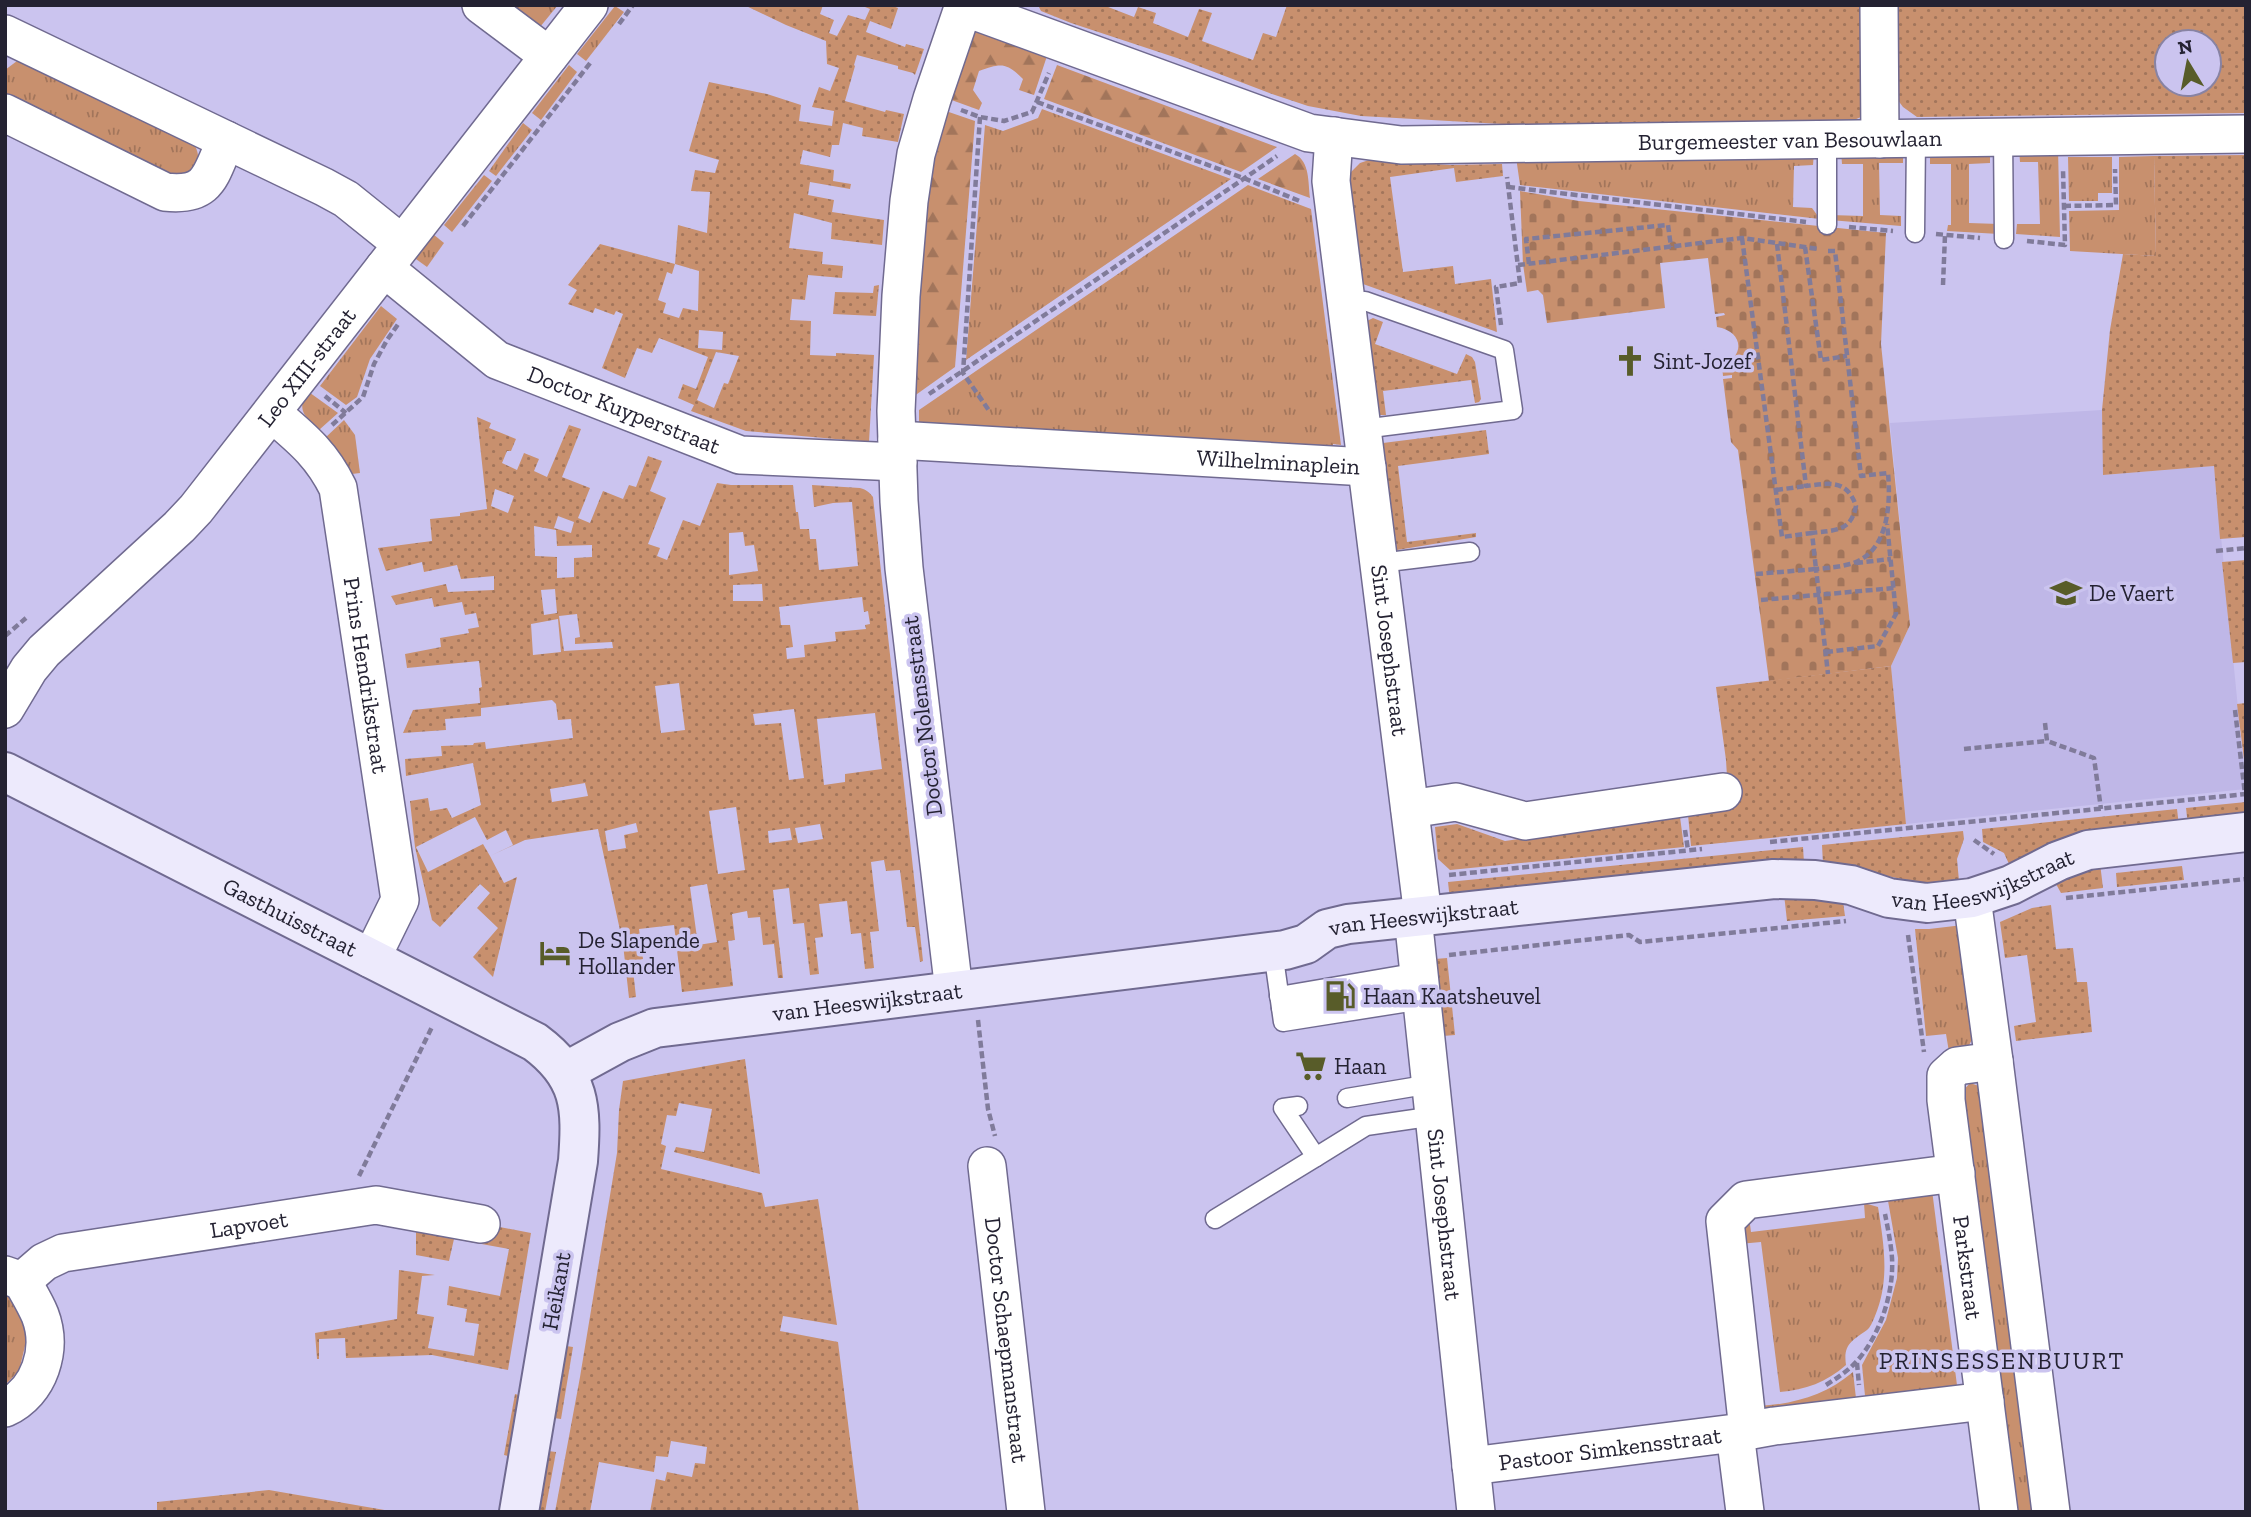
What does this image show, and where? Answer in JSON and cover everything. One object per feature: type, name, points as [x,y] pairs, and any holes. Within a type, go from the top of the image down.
[{"type":"street","points":[[481,5],[549,56]]},
{"type":"street","name":"Leo XIII-straat","points":[[5,709],[29,669],[44,651],[196,509],[272,413],[399,267],[549,56],[589,5]]},
{"type":"street","points":[[1879,5],[1898,139]]},
{"type":"street","points":[[897,439],[901,296],[916,155],[964,6],[1321,134]]},
{"type":"street","name":"Doctor Kuyperstraat","points":[[5,35],[346,199],[399,267],[497,360],[740,455],[897,439]]},
{"type":"street","points":[[5,113],[165,192],[186,194],[206,184],[226,140]]},
{"type":"street","name":"Burgemeester van Besouwlaan","points":[[1321,134],[1401,145],[2246,134]]},
{"type":"street","name":"Wilhelminaplein","points":[[897,439],[1367,467],[1331,181],[1321,134]]},
{"type":"street","name":"Prins Hendrikstraat","points":[[272,413],[308,444],[327,465],[338,488],[400,900],[371,958]]},
{"type":"street","name":"Doctor Nolensstraat","points":[[897,439],[904,568],[964,990]]},
{"type":"street","name":"Sint Josephstraat","points":[[1367,467],[1419,878],[1420,979],[1476,1512]]},
{"type":"street","name":"Gasthuisstraat","points":[[5,772],[535,1042],[555,1056],[567,1071]]},
{"type":"street","points":[[1410,809],[1456,802],[1525,821],[1723,792]]},
{"type":"street","name":"van Heeswijkstraat","points":[[567,1071],[620,1042],[655,1028],[1273,951],[1306,944],[1327,929],[1348,924],[1774,879],[1815,880],[1851,885],[1889,898],[1927,904],[1972,898],[2088,850],[2246,832]]},
{"type":"street","points":[[1972,898],[2051,1512]]},
{"type":"street","points":[[1946,1076],[1957,1066],[1994,1061]]},
{"type":"street","name":"Heikant","points":[[519,1512],[578,1161],[579,1109],[567,1071]]},
{"type":"street","name":"Parkstraat","points":[[1946,1076],[1999,1512]]},
{"type":"street","name":"Doctor Schaepmanstraat","points":[[987,1167],[1026,1512]]},
{"type":"street","name":"Pastoor Simkensstraat","points":[[1741,1431],[1724,1221],[1746,1200],[1956,1173]]},
{"type":"street","name":"Lapvoet","points":[[5,1408],[29,1390],[42,1369],[45,1352],[40,1316],[14,1278],[63,1253],[376,1205],[481,1224]]},
{"type":"street","name":"Pastoor Simkensstraat","points":[[1471,1466],[1985,1401]]},
{"type":"street","points":[[1741,1431],[1745,1512]]},
{"type":"lane","points":[[2003,136],[2004,239]]},
{"type":"lane","points":[[1827,139],[1827,225]]},
{"type":"lane","points":[[1898,139],[1915,233]]},
{"type":"lane","points":[[1346,302],[1365,301],[1504,350],[1513,410],[1363,429]]},
{"type":"lane","points":[[1380,563],[1470,551]]},
{"type":"lane","points":[[1273,951],[1283,1022],[1420,979]]},
{"type":"lane","points":[[1280,1002],[1420,979]]},
{"type":"lane","points":[[1354,1097],[1433,1100]]},
{"type":"lane","points":[[1215,1219],[1366,1126],[1433,1100]]},
{"type":"lane","points":[[1290,1107],[1316,1157]]},
{"type":"path","points":[[614,31],[633,5]]},
{"type":"path","points":[[932,99],[980,117],[1004,121],[1032,112],[1061,42]]},
{"type":"path","points":[[459,230],[592,60]]},
{"type":"path","points":[[1037,102],[1246,179],[1335,215]]},
{"type":"path","points":[[980,117],[963,373],[997,421],[995,446]]},
{"type":"path","points":[[897,439],[963,373],[1246,179],[1321,134]]},
{"type":"path","points":[[2064,206],[2116,205],[2114,136]]},
{"type":"path","points":[[1504,350],[1496,287],[1520,283],[1508,187],[1506,144]]},
{"type":"path","points":[[1529,264],[1526,239],[1668,225],[1671,247]]},
{"type":"path","points":[[1943,285],[1945,235]]},
{"type":"path","points":[[1518,265],[1742,239],[1835,251],[1861,476],[1888,473],[1890,493],[1887,520],[1896,614],[1878,646],[1826,652]]},
{"type":"path","points":[[1742,239],[1775,490],[1782,537],[1844,528],[1850,522],[1856,506],[1848,490],[1829,482],[1775,490]]},
{"type":"path","points":[[1777,244],[1806,486]]},
{"type":"path","points":[[1805,247],[1821,360],[1847,356]]},
{"type":"path","points":[[308,444],[363,397],[369,376],[387,341],[402,320],[399,267]]},
{"type":"path","points":[[1852,564],[1878,542],[1887,520]]},
{"type":"path","points":[[1812,533],[1828,674]]},
{"type":"path","points":[[2216,551],[2246,548]]},
{"type":"path","points":[[1756,574],[1891,559]]},
{"type":"path","points":[[1761,600],[1894,588]]},
{"type":"path","points":[[1770,842],[2245,794],[2235,710]]},
{"type":"path","points":[[2045,723],[2047,741]]},
{"type":"path","points":[[1964,749],[2047,741],[2094,758],[2101,809]]},
{"type":"path","points":[[1419,878],[1715,848]]},
{"type":"path","points":[[2065,898],[2246,879]]},
{"type":"path","points":[[1420,979],[1629,935],[1640,942],[1858,920]]},
{"type":"path","points":[[1908,928],[1920,1038],[1927,1068],[1946,1076]]},
{"type":"path","points":[[964,990],[999,1153],[987,1167]]},
{"type":"path","points":[[361,1207],[358,1178],[447,998]]},
{"type":"path","points":[[1824,1387],[1857,1362],[1874,1332],[1888,1297],[1892,1258],[1879,1183]]},
{"type":"shaded area","name":"De Vaert","points":[[2102,410],[2104,475],[2214,466],[2246,789],[1906,824],[1891,666],[1910,625],[1890,423]]},
{"type":"green space","points":[[497,5],[558,5],[540,27],[517,9]]},
{"type":"green space","points":[[744,5],[823,5],[820,14],[834,20],[829,33],[837,36],[848,15],[865,20],[870,9],[860,5],[890,5],[898,8],[891,29],[870,21],[866,32],[905,47],[906,44],[924,49],[915,75],[898,69],[898,66],[857,55],[854,65],[845,101],[885,112],[904,114],[898,142],[862,136],[863,128],[843,123],[839,145],[832,145],[830,157],[803,150],[800,164],[834,170],[833,181],[851,184],[850,189],[810,182],[808,195],[834,200],[832,212],[884,220],[882,245],[831,239],[832,223],[794,213],[789,248],[823,252],[822,264],[843,266],[842,278],[808,275],[805,300],[792,299],[790,320],[811,321],[810,355],[874,355],[869,442],[746,431],[691,411],[694,405],[678,398],[683,384],[696,389],[708,357],[659,338],[652,353],[637,348],[625,378],[602,368],[623,314],[616,311],[614,315],[595,308],[593,313],[568,304],[577,290],[568,285],[600,244],[675,264],[678,225],[707,233],[710,192],[691,191],[695,170],[715,173],[719,160],[689,151],[709,82],[767,94],[801,105],[799,121],[832,126],[834,111],[812,107],[819,87],[830,91],[839,68],[827,64],[826,41]],"holes":[[[675,264],[699,271],[698,311],[683,308],[679,318],[663,313],[666,303],[658,300],[667,272],[672,274]],[[699,330],[723,332],[722,350],[698,348]],[[716,352],[739,356],[728,384],[724,383],[714,408],[697,400]]]},
{"type":"green space","points":[[1038,5],[1103,5],[1134,17],[1138,7],[1156,13],[1153,23],[1188,37],[1199,9],[1212,13],[1202,41],[1253,60],[1263,33],[1276,37],[1287,5],[1866,5],[1866,108],[1861,117],[1847,123],[1502,124],[1361,116],[1308,106],[1272,94],[1180,59],[1071,23],[1041,11]]},
{"type":"green space","points":[[1896,5],[2246,5],[2246,113],[1917,117],[1897,99]]},
{"type":"green space","points":[[615,6],[624,12],[586,61],[577,54]]},
{"type":"green space","points":[[973,28],[1048,53],[1034,95],[1019,90],[1023,79],[1017,73],[1007,67],[993,66],[979,71],[973,90],[982,103],[979,110],[946,98]]},
{"type":"green space","points":[[22,60],[193,142],[198,155],[196,165],[177,179],[5,96],[5,70]]},
{"type":"green space","points":[[569,65],[577,72],[541,120],[532,113]]},
{"type":"green space","points":[[1057,65],[1277,147],[1241,172],[1044,99]]},
{"type":"green space","points":[[1042,109],[1231,179],[966,360],[985,125],[1003,131],[1038,118]]},
{"type":"green space","points":[[943,110],[975,121],[955,367],[910,399],[923,209]]},
{"type":"green space","points":[[523,123],[532,130],[496,176],[489,171]]},
{"type":"green space","points":[[2058,148],[2060,237],[2016,234],[2017,224],[2040,224],[2038,162],[2020,162],[2019,149]]},
{"type":"green space","points":[[1930,150],[1990,150],[1990,163],[1969,164],[1969,223],[1999,224],[1999,234],[1947,231],[1948,225],[1951,225],[1951,164],[1930,164]]},
{"type":"green space","points":[[1841,151],[1903,151],[1903,163],[1879,163],[1880,215],[1901,216],[1901,226],[1830,220],[1830,215],[1863,216],[1863,164],[1842,164]]},
{"type":"green space","points":[[1814,152],[1813,165],[1794,166],[1793,207],[1812,208],[1820,219],[1520,185],[1516,157]]},
{"type":"green space","points":[[1295,154],[1306,167],[1310,198],[1258,179]]},
{"type":"green space","points":[[2246,155],[2246,537],[2220,539],[2214,466],[2103,475],[2102,410],[2110,330],[2123,254],[2156,256],[2154,156]]},
{"type":"green space","points":[[2154,156],[2156,256],[2070,251],[2069,211],[2119,210],[2119,157]]},
{"type":"green space","points":[[2068,157],[2112,157],[2112,193],[2098,193],[2098,201],[2069,201]]},
{"type":"green space","points":[[1369,160],[1450,165],[1502,164],[1503,176],[1456,182],[1454,168],[1390,177],[1403,272],[1453,266],[1455,284],[1491,279],[1497,332],[1363,284],[1350,181],[1351,172],[1360,163]]},
{"type":"green space","points":[[484,175],[492,181],[452,232],[444,225]]},
{"type":"green space","points":[[1248,185],[1311,209],[1341,445],[1333,444],[1333,448],[919,422],[919,410]]},
{"type":"green space","points":[[1520,191],[1579,201],[1886,233],[1881,344],[1910,625],[1891,666],[1769,681],[1738,450],[1731,442],[1723,379],[1732,378],[1732,375],[1723,376],[1722,365],[1735,356],[1738,344],[1732,333],[1717,327],[1716,317],[1725,315],[1715,314],[1708,258],[1660,263],[1665,308],[1547,323],[1543,295],[1538,290],[1527,292]]},
{"type":"green space","points":[[428,230],[444,243],[427,267],[409,254]]},
{"type":"green space","points":[[879,285],[876,316],[833,314],[835,292],[873,293],[874,286]]},
{"type":"green space","points":[[381,306],[397,319],[370,359],[357,397],[346,405],[320,386]]},
{"type":"green space","points":[[1373,318],[1383,322],[1375,344],[1457,374],[1466,354],[1472,357],[1481,399],[1479,402],[1475,403],[1471,380],[1383,391],[1386,415],[1379,415],[1367,321]]},
{"type":"green space","points":[[306,390],[338,413],[319,430],[302,408]]},
{"type":"green space","points":[[477,417],[491,423],[489,428],[516,439],[502,463],[517,470],[524,453],[539,459],[534,471],[547,477],[569,425],[581,429],[562,477],[590,488],[578,518],[590,523],[603,491],[623,499],[629,485],[636,487],[648,456],[662,461],[650,491],[666,498],[648,544],[660,548],[657,556],[667,560],[683,520],[700,526],[717,483],[793,485],[800,529],[809,529],[810,539],[816,539],[819,570],[858,566],[852,502],[814,507],[812,485],[860,488],[873,497],[923,961],[920,962],[915,927],[907,927],[900,870],[886,871],[884,860],[871,862],[879,931],[870,932],[874,968],[865,969],[861,933],[851,934],[847,901],[819,904],[823,937],[815,938],[819,974],[810,975],[804,923],[793,924],[789,888],[773,890],[783,978],[778,978],[774,944],[763,945],[760,917],[748,918],[747,911],[732,914],[735,940],[728,941],[733,986],[682,992],[674,925],[639,929],[643,959],[632,961],[636,997],[629,998],[623,944],[598,829],[525,840],[490,856],[504,883],[517,877],[493,977],[473,957],[498,928],[477,908],[490,893],[480,884],[440,927],[432,920],[415,847],[410,801],[428,798],[430,811],[447,808],[452,818],[481,805],[473,763],[406,776],[405,759],[442,756],[441,746],[485,742],[486,749],[573,738],[571,719],[558,720],[556,704],[552,700],[481,708],[481,716],[445,719],[446,730],[403,733],[413,710],[480,703],[479,688],[482,687],[479,661],[407,668],[405,654],[441,647],[440,638],[469,633],[468,629],[479,627],[476,613],[465,615],[462,602],[434,607],[432,598],[396,605],[391,596],[446,584],[448,592],[494,590],[494,576],[461,579],[457,565],[424,572],[422,562],[386,571],[378,548],[432,541],[430,519],[460,516],[460,513],[487,509]],"holes":[[[495,489],[514,496],[508,513],[491,506]],[[558,516],[574,522],[571,533],[554,528]],[[534,526],[556,530],[557,546],[592,545],[592,557],[574,558],[574,577],[557,578],[557,557],[535,556]],[[743,532],[745,546],[754,545],[758,571],[729,575],[729,533]],[[762,584],[763,601],[733,601],[733,585]],[[555,589],[557,613],[544,615],[541,590]],[[862,597],[864,612],[868,611],[870,624],[865,625],[866,629],[835,632],[836,641],[804,645],[805,657],[787,659],[786,648],[793,647],[790,625],[781,625],[779,607]],[[577,614],[580,637],[575,638],[575,644],[612,642],[613,648],[564,651],[559,616]],[[558,619],[561,652],[533,655],[531,624]],[[679,683],[685,730],[661,733],[655,686]],[[794,709],[804,778],[789,780],[781,723],[755,725],[753,714]],[[875,713],[882,769],[845,774],[845,782],[824,785],[817,719]],[[585,783],[588,796],[552,802],[550,789]],[[736,807],[745,870],[718,874],[709,811]],[[475,817],[487,840],[506,830],[513,845],[490,856],[483,844],[428,872],[416,847]],[[636,823],[638,832],[624,835],[626,848],[608,851],[605,831]],[[820,824],[823,839],[798,843],[795,828]],[[790,828],[792,840],[769,843],[768,831]],[[707,884],[717,942],[698,945],[690,887]]]},
{"type":"green space","points":[[344,420],[355,435],[360,473],[352,474],[325,438]]},
{"type":"green space","points":[[1486,430],[1489,454],[1398,466],[1407,542],[1476,533],[1476,537],[1397,550],[1383,443]]},
{"type":"green space","points":[[2246,560],[2246,662],[2233,663],[2222,562]]},
{"type":"green space","points":[[1891,666],[1906,824],[1691,846],[1688,815],[1729,810],[1726,760],[1716,687]]},
{"type":"green space","points":[[2246,703],[2246,775],[2237,704]]},
{"type":"green space","points":[[2246,802],[2246,819],[2188,825],[2186,808]]},
{"type":"green space","points":[[2177,809],[2179,826],[2050,845],[2009,864],[2004,853],[1983,842],[1982,829]]},
{"type":"green space","points":[[1680,817],[1684,847],[1450,870],[1438,859],[1435,827],[1457,824],[1505,841]]},
{"type":"green space","points":[[1963,831],[1964,839],[1957,859],[1959,881],[1922,882],[1823,864],[1822,845]]},
{"type":"green space","points":[[1803,847],[1804,863],[1450,900],[1448,882]]},
{"type":"green space","points":[[2100,863],[2103,888],[2061,893],[2056,884]]},
{"type":"green space","points":[[2182,866],[2184,880],[2117,887],[2116,873]]},
{"type":"green space","points":[[1784,894],[1843,902],[1845,916],[1787,921]]},
{"type":"green space","points":[[2051,905],[2056,949],[2073,948],[2077,982],[2087,982],[2092,1032],[2016,1041],[2014,1026],[2036,1022],[2027,955],[2005,958],[2000,922],[2032,908]]},
{"type":"green space","points":[[1963,925],[1975,1034],[1967,1049],[1950,1058],[1946,1034],[1926,1036],[1915,929]]},
{"type":"green space","points":[[1447,958],[1455,1035],[1443,1036],[1435,959]]},
{"type":"green space","points":[[745,1059],[760,1174],[674,1152],[676,1147],[704,1152],[712,1109],[679,1103],[676,1116],[667,1115],[661,1144],[666,1146],[661,1169],[762,1193],[765,1207],[818,1199],[837,1325],[783,1316],[780,1331],[838,1342],[859,1512],[650,1512],[656,1479],[665,1481],[667,1472],[692,1477],[695,1463],[705,1464],[707,1447],[671,1441],[668,1457],[656,1456],[654,1472],[599,1462],[590,1512],[555,1512],[617,1153],[623,1081]]},
{"type":"green space","points":[[1970,1083],[1982,1087],[2037,1512],[2011,1512],[1961,1093]]},
{"type":"green space","points":[[1932,1190],[1958,1393],[1866,1406],[1862,1365],[1886,1320],[1897,1278],[1898,1258],[1887,1195]]},
{"type":"green space","points":[[1864,1203],[1878,1207],[1884,1249],[1883,1289],[1873,1320],[1868,1329],[1847,1348],[1846,1365],[1839,1371],[1815,1384],[1780,1392],[1761,1242],[1739,1244],[1734,1225],[1749,1217],[1751,1232],[1865,1218]]},
{"type":"green space","points":[[484,1224],[531,1233],[508,1370],[432,1355],[346,1358],[345,1338],[319,1339],[317,1359],[315,1333],[397,1319],[399,1270],[435,1275],[422,1276],[417,1314],[434,1317],[428,1348],[474,1356],[479,1324],[465,1322],[467,1309],[447,1305],[449,1286],[500,1296],[509,1249],[454,1239],[449,1261],[416,1255],[416,1231]]},
{"type":"green space","points":[[5,1290],[16,1299],[35,1339],[25,1346],[19,1371],[5,1385]]},
{"type":"green space","points":[[566,1346],[573,1347],[561,1419],[554,1418]]},
{"type":"green space","points":[[1853,1372],[1857,1407],[1773,1417],[1759,1406],[1809,1397],[1832,1387]]},
{"type":"green space","points":[[515,1394],[522,1396],[512,1457],[504,1455]]},
{"type":"green space","points":[[548,1451],[556,1452],[545,1512],[538,1512]]},
{"type":"green space","points":[[269,1490],[396,1512],[157,1512],[157,1502]]},
{"type":"place","name":"Sint-Jozef","points":[[1630,361]]},
{"type":"place","name":"De Vaert","points":[[2066,593]]},
{"type":"place","name":"De Slapende Hollander","points":[[555,953]]},
{"type":"place","name":"Haan Kaatsheuvel","points":[[1340,996]]},
{"type":"place","name":"Haan","points":[[1311,1066]]},
{"type":"district","name":"PRINSESSENBUURT","points":[[2002,1360]]}]
